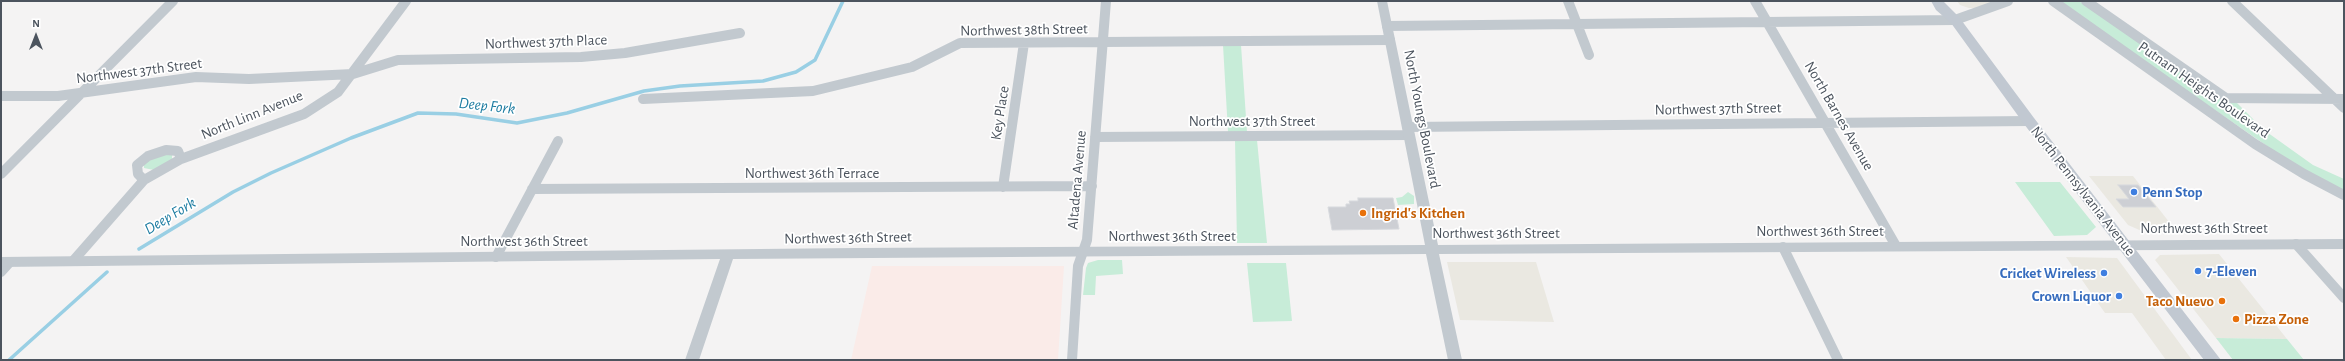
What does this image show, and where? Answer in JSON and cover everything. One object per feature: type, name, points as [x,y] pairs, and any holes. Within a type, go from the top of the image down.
[{"type":"main road","name":"North Pennsylvania Avenue","points":[[1937,1],[1940,7],[1955,20],[2029,121],[2213,360]]},
{"type":"main road","name":"North Pennsylvania Avenue","points":[[1950,1],[1955,20]]},
{"type":"street","points":[[1,174],[84,93],[173,1]]},
{"type":"street","name":"North Linn Avenue","points":[[73,261],[144,180],[181,159],[304,114],[338,92],[353,74],[406,1]]},
{"type":"street","name":"Altadena Avenue","points":[[1072,360],[1078,266],[1087,240],[1106,1]]},
{"type":"street","name":"North Youngs Boulevard","points":[[1382,1],[1455,360]]},
{"type":"street","points":[[1568,1],[1589,54]]},
{"type":"street","name":"North Barnes Avenue","points":[[1755,1],[1827,123],[1896,246]]},
{"type":"street","points":[[1387,26],[1955,20],[2008,1]]},
{"type":"street","name":"Putnam Heights Boulevard","points":[[2053,1],[2255,144],[2304,174],[2344,195]]},
{"type":"street","points":[[2086,1],[2226,98],[2339,99]]},
{"type":"street","points":[[2232,1],[2339,99],[2344,108]]},
{"type":"street","name":"Northwest 37th Place","points":[[353,74],[398,60],[581,57],[625,53],[740,33]]},
{"type":"street","name":"Northwest 38th Street","points":[[643,99],[813,91],[912,67],[960,43],[1024,44],[1390,40]]},
{"type":"street","name":"Key Place","points":[[1003,186],[1024,44]]},
{"type":"street","name":"Northwest 37th Street","points":[[1,96],[58,96],[196,77],[264,78],[353,74]]},
{"type":"street","name":"Northwest 37th Street","points":[[1095,137],[1827,123],[2029,121]]},
{"type":"street","points":[[496,257],[558,141]]},
{"type":"street","points":[[144,180],[138,174],[137,165],[148,156],[166,150],[178,151],[181,159]]},
{"type":"street","name":"Northwest 36th Terrace","points":[[532,189],[1092,186]]},
{"type":"street","name":"Northwest 36th Street","points":[[6,262],[1083,252],[2124,244],[2344,244]]},
{"type":"street","points":[[2296,244],[2344,298]]},
{"type":"street","points":[[1783,247],[1838,360]]},
{"type":"street","points":[[692,360],[728,255]]},
{"type":"street","points":[[1,272],[6,262]]},
{"type":"shaded area","points":[[1957,1],[1993,1],[1979,8],[1969,8],[1960,5]]},
{"type":"shaded area","points":[[2089,176],[2133,176],[2177,232],[2144,232],[2128,225]]},
{"type":"shaded area","points":[[2219,254],[2287,339],[2216,338],[2155,260],[2160,255]]},
{"type":"shaded area","points":[[2066,257],[2117,258],[2192,360],[2166,360],[2132,313],[2105,313]]},
{"type":"shaded area","points":[[1447,262],[1536,262],[1554,322],[1460,320]]},
{"type":"shaded area","points":[[872,266],[1064,266],[1058,360],[851,360]]},
{"type":"green space","points":[[2057,1],[2079,1],[2224,102],[2236,102],[2264,130],[2313,165],[2344,179],[2344,192],[2296,166]]},
{"type":"green space","points":[[1223,45],[1241,45],[1247,132],[1228,132]]},
{"type":"green space","points":[[1235,140],[1257,140],[1267,243],[1237,243]]},
{"type":"green space","points":[[157,155],[172,155],[172,160],[154,170],[144,168],[144,163]]},
{"type":"green space","points":[[2015,182],[2060,182],[2096,227],[2087,235],[2054,236]]},
{"type":"green space","points":[[1408,192],[1414,196],[1414,204],[1398,205],[1396,198],[1402,197]]},
{"type":"green space","points":[[1098,260],[1122,260],[1123,274],[1096,276],[1095,295],[1083,295],[1086,268],[1088,263]]},
{"type":"green space","points":[[1247,263],[1286,263],[1292,321],[1253,322]]},
{"type":"green space","points":[[2216,338],[2287,339],[2304,360],[2233,360]]},
{"type":"building","name":"Penn Stop","points":[[2118,185],[2138,185],[2156,207],[2123,207],[2116,199],[2129,199]]},
{"type":"building","name":"Ingrid's Kitchen","points":[[1358,198],[1393,198],[1399,229],[1332,230],[1328,207],[1346,207],[1346,204],[1350,204],[1349,201],[1358,201]]},
{"type":"waterway","name":"Deep Fork","points":[[139,249],[233,192],[271,173],[351,138],[418,113],[456,114],[517,123],[567,113],[644,91],[680,86],[763,81],[796,72],[815,60],[843,1]]},
{"type":"waterway","name":"Deep Fork","points":[[9,360],[107,272]]},
{"type":"place","name":"Penn Stop","points":[[2134,192]]},
{"type":"place","name":"Ingrid's Kitchen","points":[[1363,213]]},
{"type":"place","name":"7-Eleven","points":[[2198,271]]},
{"type":"place","name":"Cricket Wireless","points":[[2104,273]]},
{"type":"place","name":"Crown Liquor","points":[[2119,296]]},
{"type":"place","name":"Taco Nuevo","points":[[2222,301]]},
{"type":"place","name":"Pizza Zone","points":[[2236,319]]}]
